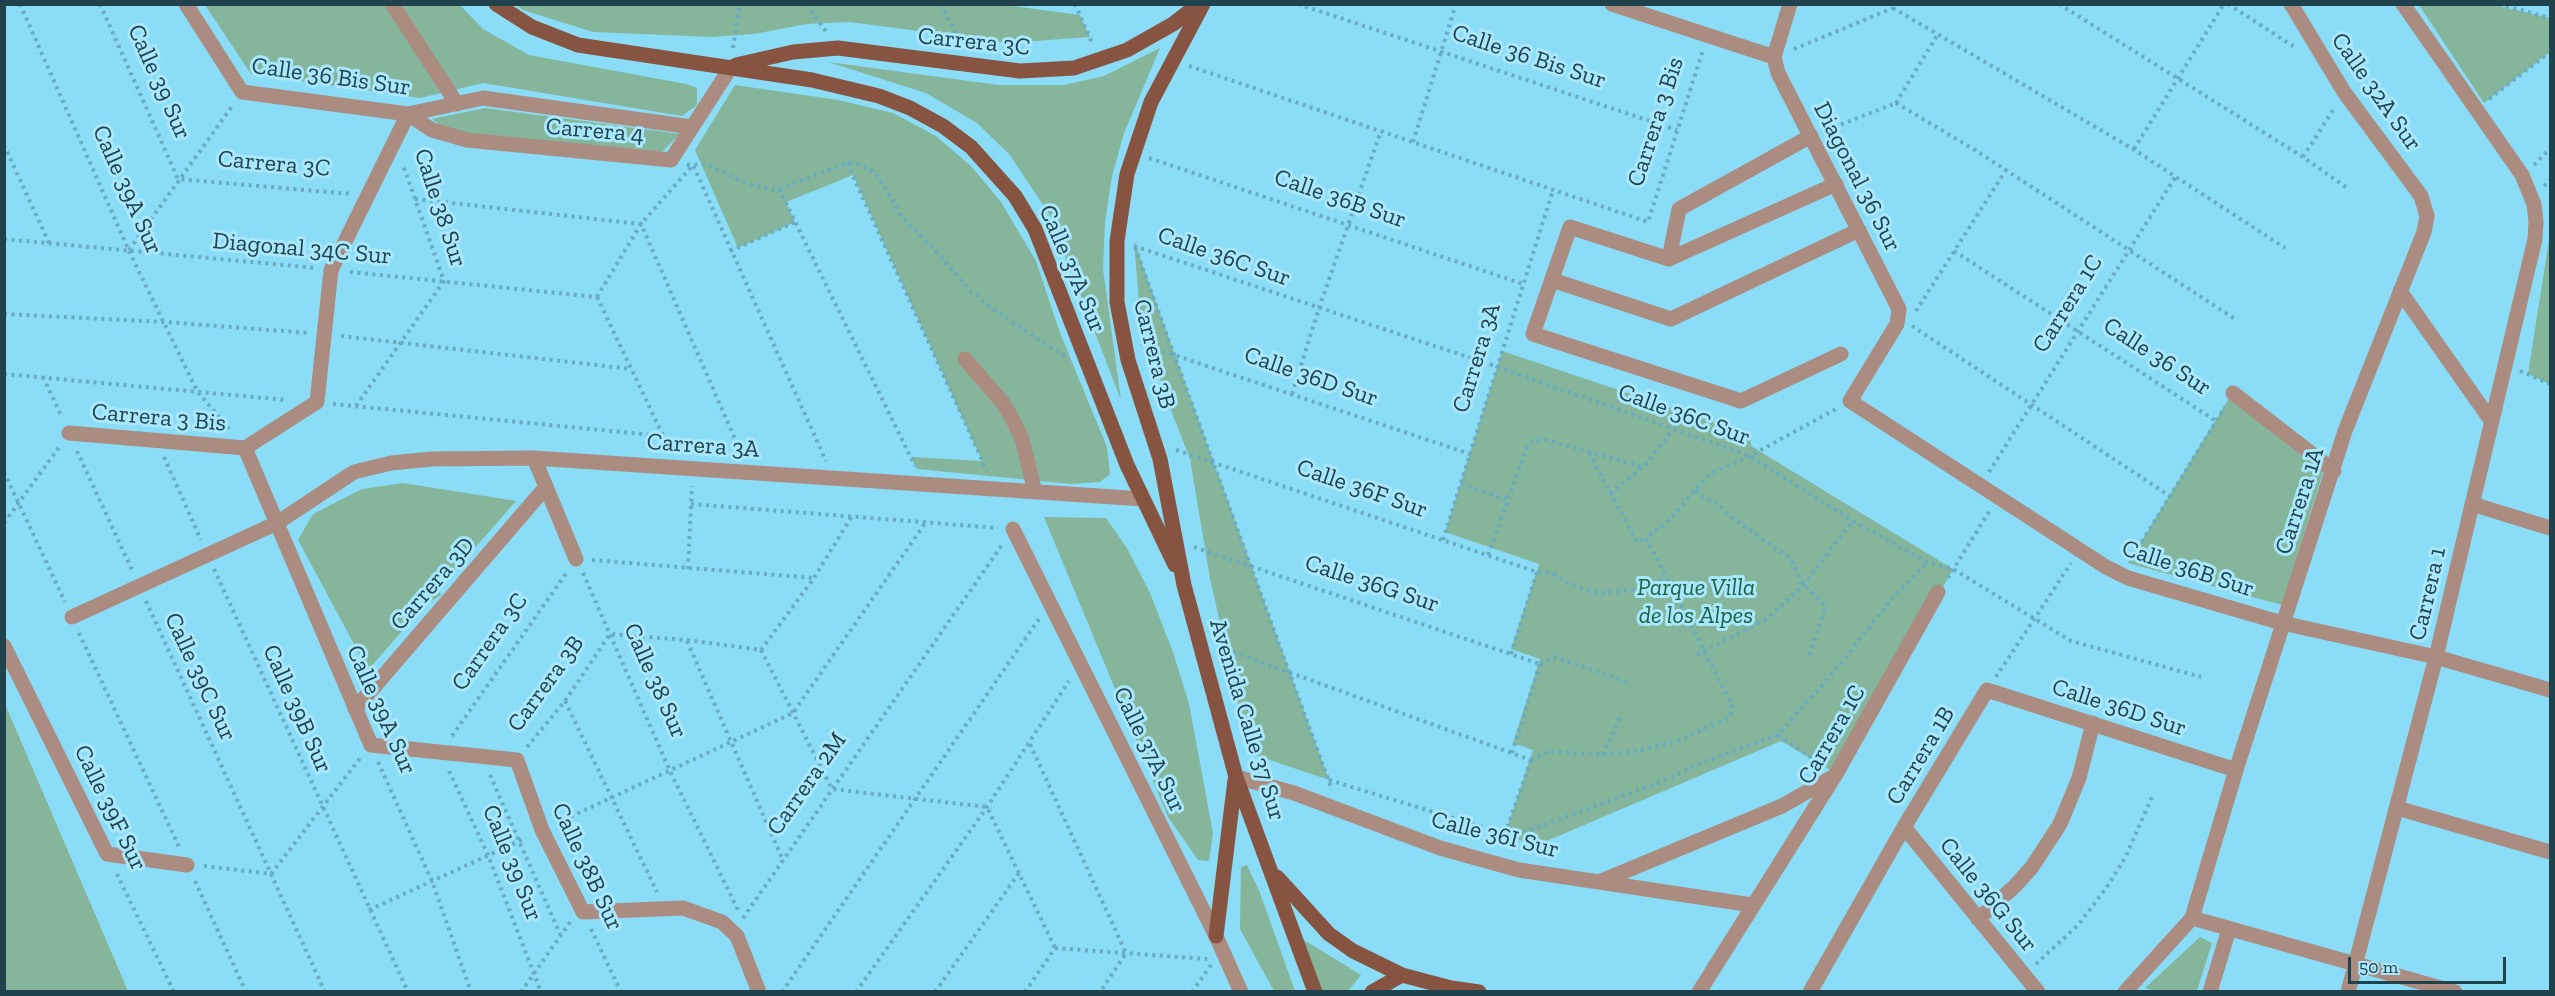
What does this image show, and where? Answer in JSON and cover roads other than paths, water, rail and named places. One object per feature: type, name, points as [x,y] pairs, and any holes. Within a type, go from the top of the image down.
[{"type":"main road","name":"Calle 37A Sur","points":[[496,4],[532,27],[578,45],[731,67],[845,87],[879,96],[910,108],[943,126],[971,147],[1015,196],[1035,229],[1143,499],[1184,585]]},
{"type":"main road","name":"Carrera 3C","points":[[731,67],[793,52],[838,48],[1010,70],[1074,68],[1127,50],[1173,24],[1201,4]]},
{"type":"main road","name":"Carrera 3B","points":[[1184,585],[1160,459],[1123,338],[1115,277],[1122,200],[1133,152],[1151,102],[1201,4]]},
{"type":"main road","name":"Avenida Calle 37 Sur","points":[[1184,585],[1236,777],[1271,871],[1329,934],[1353,951],[1402,975],[1451,988],[1479,992]]},
{"type":"main road","points":[[1216,936],[1236,777]]},
{"type":"main road","points":[[1271,871],[1315,992]]},
{"type":"main road","points":[[1372,992],[1402,975]]},
{"type":"street","name":"Calle 36 Bis Sur","points":[[186,4],[242,92],[408,114],[483,98],[692,127]]},
{"type":"street","points":[[392,4],[457,104]]},
{"type":"street","points":[[1612,4],[1774,57],[1790,4]]},
{"type":"street","name":"Calle 32A Sur","points":[[2291,4],[2344,92],[2412,182],[2424,204]]},
{"type":"street","name":"Carrera 1","points":[[2348,992],[2436,657],[2535,239],[2534,204],[2522,176],[2403,4]]},
{"type":"street","name":"Diagonal 36 Sur","points":[[1774,57],[1778,73],[1896,301],[1904,321],[1850,401]]},
{"type":"street","points":[[692,127],[731,67]]},
{"type":"street","points":[[245,448],[317,402],[331,270],[408,114]]},
{"type":"street","name":"Carrera 4","points":[[408,114],[432,130],[467,140],[671,160],[692,127]]},
{"type":"street","points":[[1669,259],[1679,209],[1811,136]]},
{"type":"street","points":[[1836,184],[1669,259],[1570,228],[1533,334],[1741,401],[1841,354]]},
{"type":"street","name":"Carrera 1A","points":[[2192,918],[2282,623],[2334,471],[2345,431],[2424,232],[2427,216],[2424,204]]},
{"type":"street","points":[[1552,280],[1671,319],[1859,230]]},
{"type":"street","points":[[2400,291],[2492,422]]},
{"type":"street","points":[[965,359],[1003,402],[1013,420],[1022,438],[1035,492]]},
{"type":"street","name":"Calle 36 Sur","points":[[2233,393],[2334,471]]},
{"type":"street","name":"Calle 36B Sur","points":[[1850,401],[2121,575],[2282,623],[2436,657],[2550,690]]},
{"type":"street","name":"Carrera 3 Bis","points":[[69,433],[245,448]]},
{"type":"street","name":"Calle 39A Sur","points":[[245,448],[370,745],[517,760]]},
{"type":"street","points":[[534,458],[576,559]]},
{"type":"street","name":"Carrera 3A","points":[[72,617],[277,523],[354,472],[391,463],[432,459],[534,458],[1143,499]]},
{"type":"street","name":"Carrera 3D","points":[[355,709],[545,488]]},
{"type":"street","points":[[2472,504],[2550,528]]},
{"type":"street","name":"Calle 37A Sur","points":[[1013,529],[1216,936],[1241,992]]},
{"type":"street","name":"Carrera 1C","points":[[1699,992],[1836,774],[1938,592]]},
{"type":"street","name":"Calle 39F Sur","points":[[4,646],[107,854],[187,865]]},
{"type":"street","name":"Calle 36D Sur","points":[[1987,690],[2236,770]]},
{"type":"street","name":"Carrera 1B","points":[[1810,992],[1904,827],[1987,690]]},
{"type":"street","points":[[1978,919],[2015,886],[2032,867],[2060,824],[2079,778],[2093,723]]},
{"type":"street","name":"Calle 38B Sur","points":[[517,760],[542,830],[583,912],[664,907],[683,908],[703,913],[722,922],[737,936],[759,992]]},
{"type":"street","points":[[1599,882],[1782,806],[1836,774]]},
{"type":"street","name":"Calle 36I Sur","points":[[1236,777],[1294,792],[1469,857],[1519,870],[1752,905]]},
{"type":"street","points":[[2397,808],[2550,852]]},
{"type":"street","name":"Calle 36G Sur","points":[[1904,827],[2038,992]]},
{"type":"street","points":[[2125,992],[2192,918],[2455,992]]},
{"type":"street","points":[[2210,992],[2229,929]]},
{"type":"park label","name":"Parque Villa de los Alpes","points":[[1696,602]]}]
